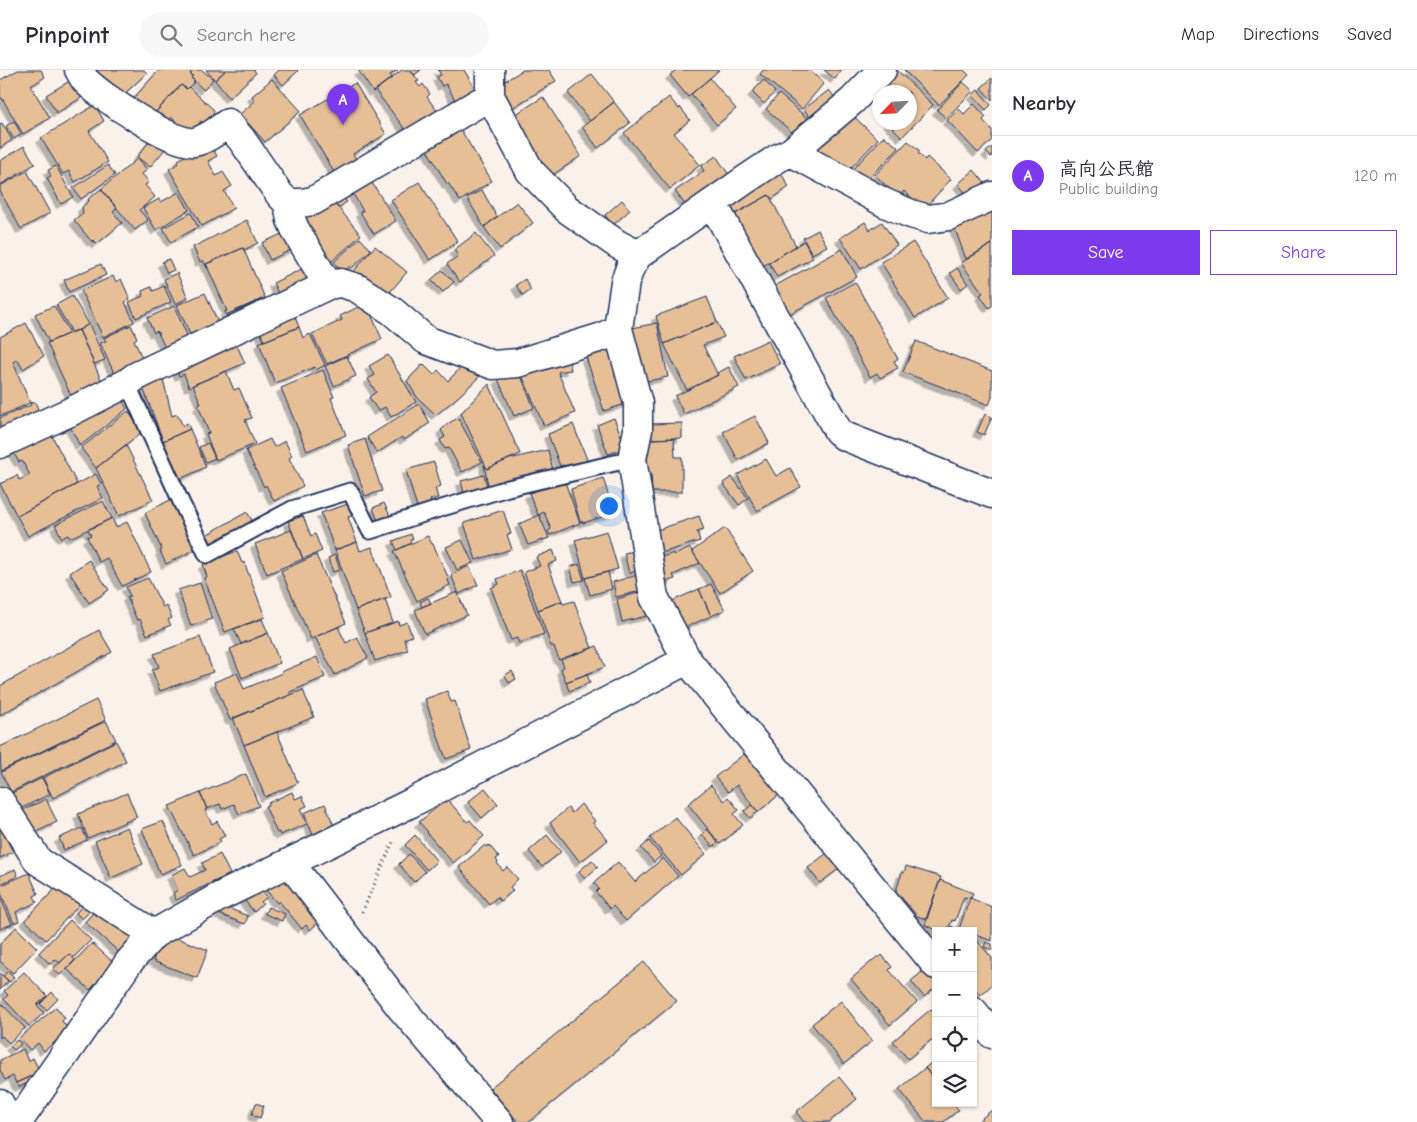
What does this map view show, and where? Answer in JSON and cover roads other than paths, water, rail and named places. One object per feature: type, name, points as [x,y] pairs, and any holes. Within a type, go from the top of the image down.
[{"type":"street","points":[[79,70],[86,80],[120,107],[150,125],[182,140],[194,142],[204,139],[228,123],[280,195],[288,203],[291,220],[296,231],[328,285]]},
{"type":"street","points":[[882,70],[852,101],[791,152],[770,164],[638,255],[624,282],[618,329],[638,403],[638,430],[632,459],[654,597],[687,660],[932,960]]},
{"type":"street","points":[[288,203],[313,201],[490,83],[530,170],[536,177],[566,209],[617,244],[638,255]]},
{"type":"street","points":[[791,152],[885,203],[928,219],[949,216],[992,196]]},
{"type":"street","points":[[713,204],[838,431],[844,436],[992,494]]},
{"type":"street","points":[[0,444],[70,412],[136,377],[328,285],[341,283],[357,288],[392,311],[426,340],[493,365],[518,363],[602,337],[618,329]]},
{"type":"street","points":[[18,1122],[129,962],[154,934],[219,897],[419,799],[687,660]]},
{"type":"street","points":[[0,801],[38,861],[154,934]]},
{"type":"street","points":[[290,863],[402,1009],[499,1122]]},
{"type":"street","points":[[977,1016],[992,1034]]},
{"type":"street","points":[[0,1104],[8,1122]]},
{"type":"lane","points":[[127,383],[207,554],[292,510],[350,491],[370,531],[508,488],[632,459]]},
{"type":"place","name":"高向公民館","points":[[343,125]]}]
